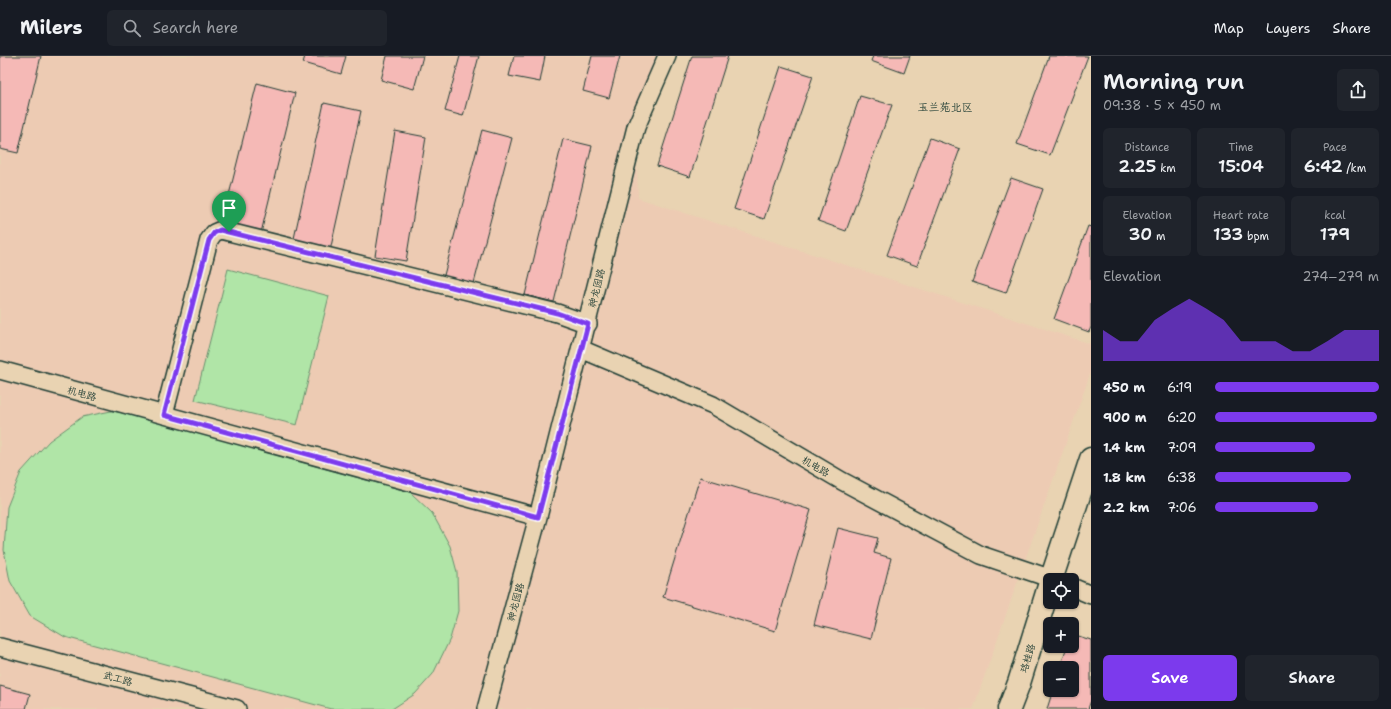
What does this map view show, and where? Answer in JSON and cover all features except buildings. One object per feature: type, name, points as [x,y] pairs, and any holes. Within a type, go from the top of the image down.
[{"type":"street","name":"神龙园路","points":[[486,709],[588,324],[636,127],[668,56]]},
{"type":"street","points":[[164,415],[209,240],[214,233],[220,230],[557,313],[588,324]]},
{"type":"street","name":"机电路","points":[[581,349],[713,405],[842,481],[981,555],[1043,577]]},
{"type":"street","name":"机电路","points":[[0,370],[538,517]]},
{"type":"street","name":"珞桂路","points":[[1054,573],[1091,459]]},
{"type":"street","points":[[1079,590],[1091,595]]},
{"type":"street","name":"珞桂路","points":[[1009,709],[1043,608]]},
{"type":"street","name":"武工路","points":[[0,647],[237,709]]},
{"type":"shaded area","points":[[0,56],[657,56],[630,126],[636,127],[638,198],[1091,344],[1091,371],[973,709],[0,709]]},
{"type":"green space","points":[[228,269],[329,296],[297,425],[195,400]]},
{"type":"green space","points":[[111,411],[124,413],[410,492],[432,513],[450,546],[457,572],[458,611],[450,639],[433,674],[415,694],[392,709],[331,709],[65,637],[30,616],[10,581],[4,550],[7,507],[21,472],[49,441],[82,417]]},
{"type":"district","name":"玉兰苑北区","points":[[945,107]]},
{"type":"route","points":[[220,230],[229,232],[557,313],[588,324],[538,517],[164,415],[209,240],[214,233],[220,230]]}]
